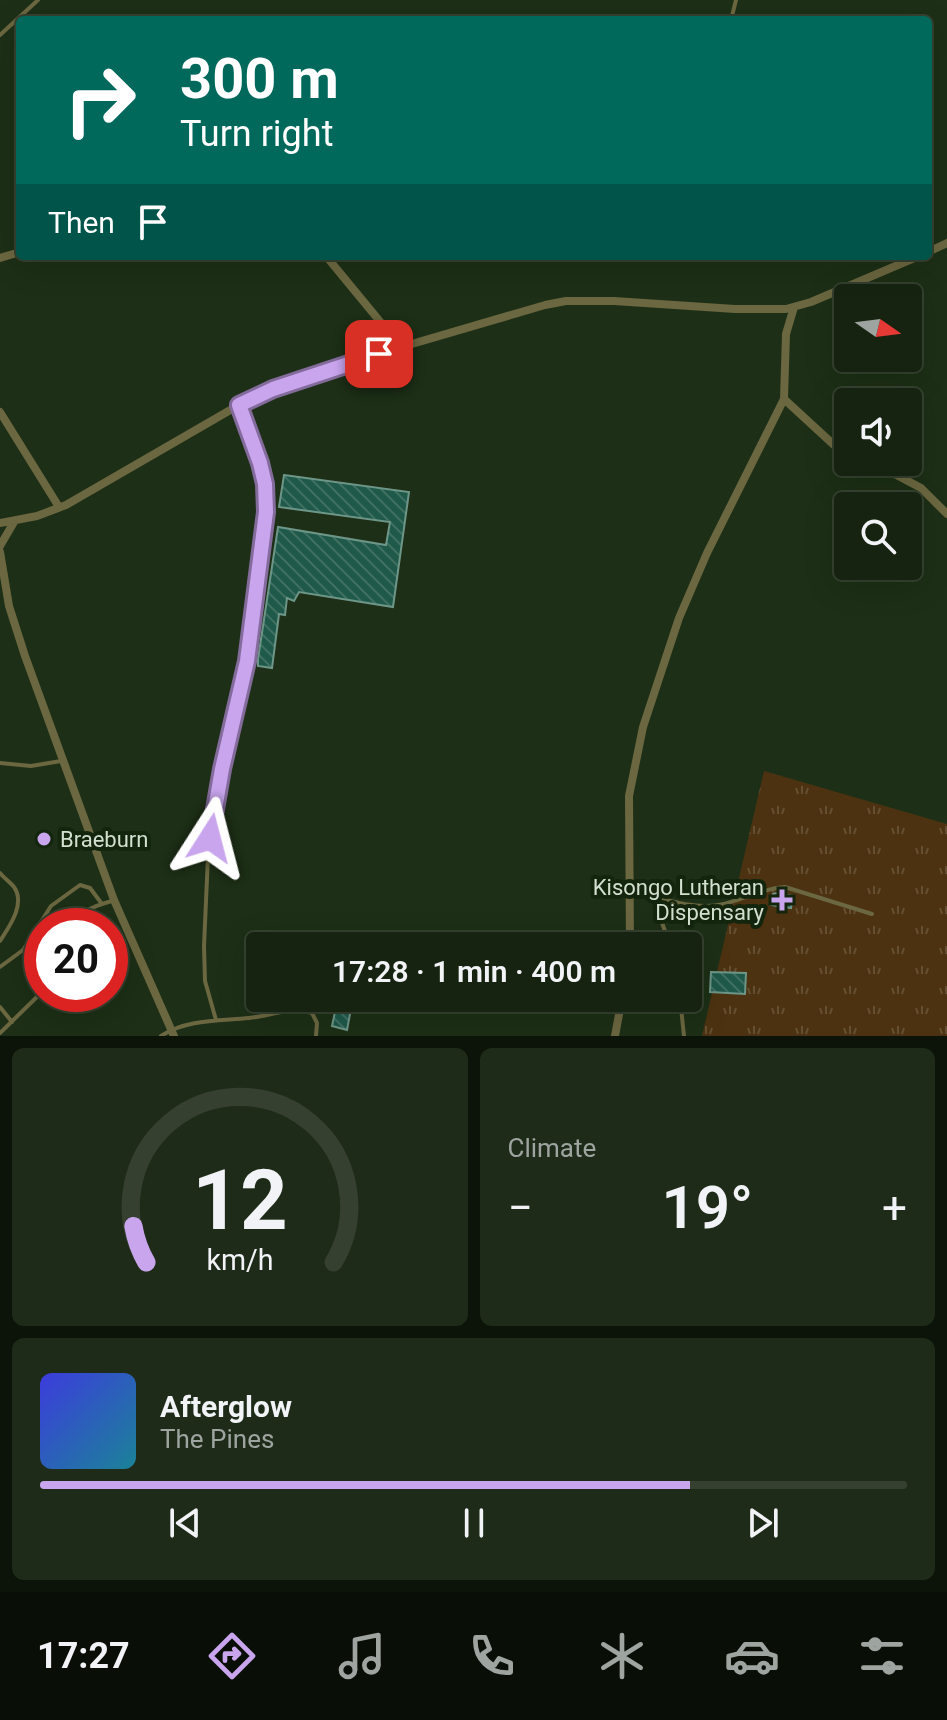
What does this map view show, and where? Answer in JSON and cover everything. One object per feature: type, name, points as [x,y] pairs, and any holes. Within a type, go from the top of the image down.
[{"type":"street","points":[[329,260],[401,347]]},
{"type":"street","points":[[0,523],[37,516],[59,507],[239,405],[310,375],[500,317],[566,301],[650,302],[735,309],[794,307],[909,260]]},
{"type":"street","points":[[630,932],[629,796],[643,727],[679,618],[707,553],[784,399],[786,334],[794,307]]},
{"type":"street","points":[[784,399],[834,445]]},
{"type":"street","points":[[0,412],[59,507]]},
{"type":"street","points":[[898,476],[921,488],[947,514]]},
{"type":"street","points":[[14,522],[0,549],[9,606],[114,900],[173,1033]]},
{"type":"street","points":[[615,1036],[619,1012]]},
{"type":"lane","points":[[21,16],[38,0]]},
{"type":"lane","points":[[0,35],[16,20]]},
{"type":"lane","points":[[216,1020],[205,981],[208,856],[219,781],[247,661],[266,512],[265,484],[260,463],[239,405]]},
{"type":"lane","points":[[0,763],[31,766],[65,760]]},
{"type":"lane","points":[[0,873],[14,888],[18,899],[11,922],[0,941]]},
{"type":"lane","points":[[0,967],[23,950],[51,906],[80,885],[90,888],[102,904]]},
{"type":"lane","points":[[631,890],[698,906],[717,906],[774,887],[785,887],[872,914]]},
{"type":"lane","points":[[653,896],[665,932]]},
{"type":"lane","points":[[94,908],[114,900]]},
{"type":"lane","points":[[0,1007],[12,1022]]},
{"type":"lane","points":[[161,1036],[216,1020],[251,1018],[296,1009],[312,1013],[317,1023],[316,1036]]},
{"type":"lane","points":[[0,1033],[24,1010]]},
{"type":"lane","points":[[681,1012],[684,1036]]},
{"type":"green space","points":[[764,771],[947,824],[947,1036],[702,1036]]},
{"type":"building","points":[[284,475],[409,492],[393,607],[299,592],[294,601],[287,598],[285,615],[279,614],[272,668],[258,666],[258,659],[278,527],[386,545],[390,522],[279,507]]},
{"type":"building","name":"Kisongo Lutheran Dispensary","points":[[773,894],[793,896],[791,908],[771,905]]},
{"type":"building","points":[[711,972],[746,973],[745,994],[710,992]]},
{"type":"building","points":[[335,1012],[350,1012],[347,1030],[332,1026]]},
{"type":"place","name":"Braeburn","points":[[44,839]]},
{"type":"place","name":"Kisongo Lutheran Dispensary","points":[[782,900]]},
{"type":"route","points":[[210,838],[247,661],[266,512],[265,484],[260,463],[239,405],[310,375],[379,354]]}]
